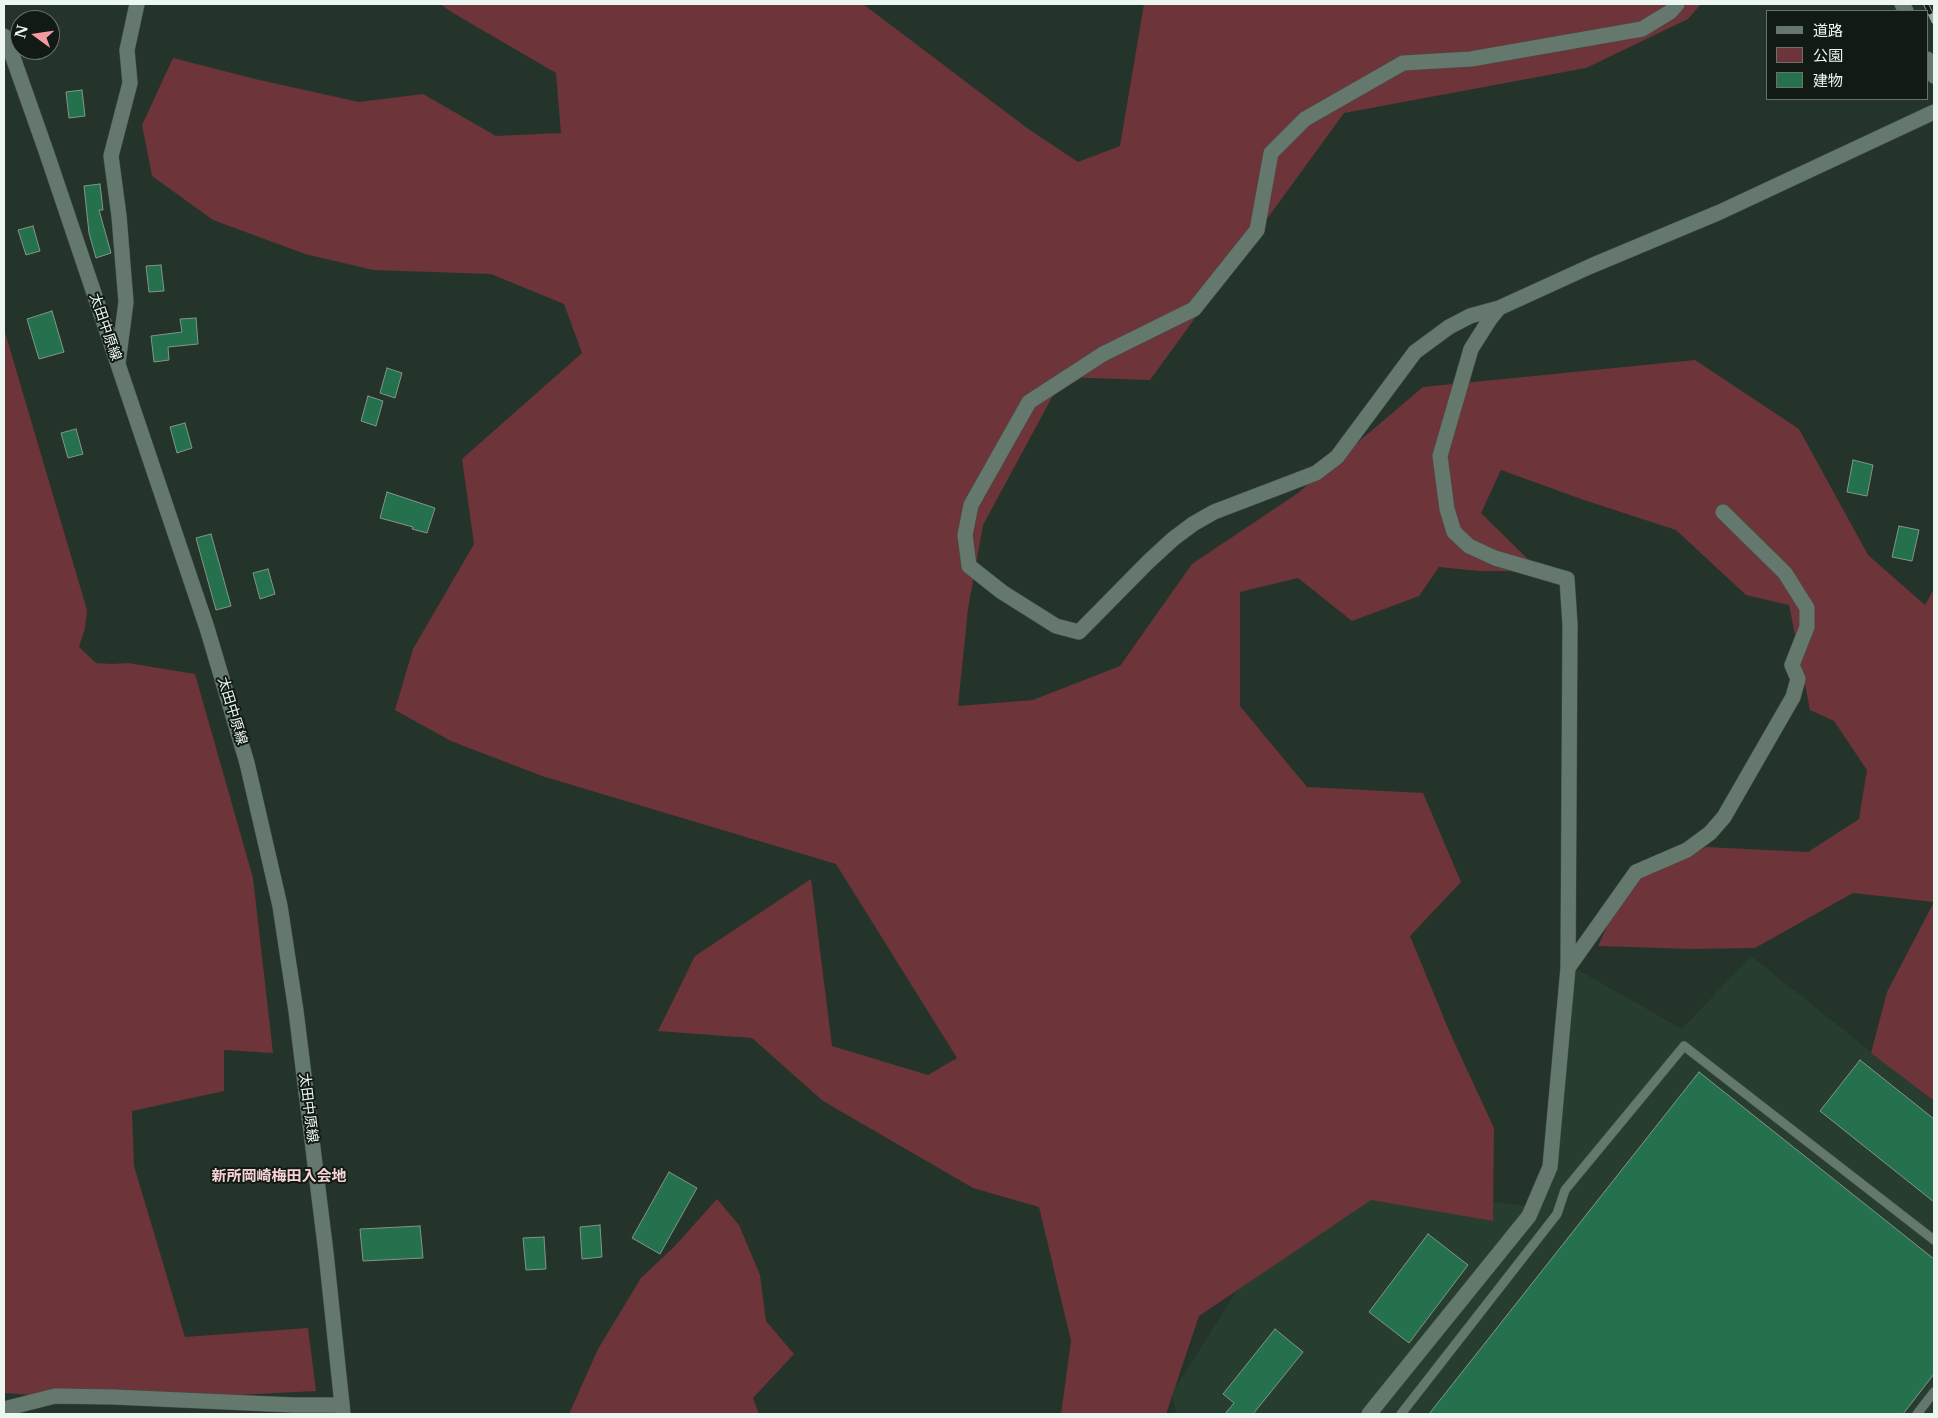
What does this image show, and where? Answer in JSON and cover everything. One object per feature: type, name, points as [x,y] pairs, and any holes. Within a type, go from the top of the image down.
[{"type":"street","points":[[118,363],[126,302],[119,216],[111,156],[130,84],[127,50],[137,4]]},
{"type":"street","points":[[1676,4],[1670,12],[1642,29],[1471,58],[1403,63],[1305,119],[1272,153],[1257,230],[1194,309],[1103,354],[1029,402],[971,505],[965,535],[969,566],[1002,592],[1056,626],[1079,632],[1148,562],[1193,524],[1214,512],[1316,473],[1337,457],[1414,352],[1449,327],[1470,316],[1499,308],[1591,266],[1720,212],[1934,112]]},
{"type":"street","name":"太田中原線","points":[[4,36],[46,150],[207,628],[247,763],[280,906],[296,1011],[343,1409]]},
{"type":"street","points":[[1928,61],[1934,76]]},
{"type":"street","points":[[1369,1414],[1529,1216],[1550,1167],[1568,968],[1570,625],[1567,579],[1495,558],[1469,546],[1454,532],[1447,509],[1440,456],[1471,349],[1499,308]]},
{"type":"street","points":[[1568,968],[1636,872],[1687,850],[1710,833],[1724,816],[1793,697],[1798,679],[1792,665],[1807,627],[1807,608],[1785,573],[1723,512]]},
{"type":"street","points":[[4,1409],[54,1396],[124,1397],[293,1410],[343,1409]]},
{"type":"lane","points":[[1401,1414],[1557,1214],[1565,1190],[1684,1046],[1934,1240]]},
{"type":"lane","points":[[1917,1414],[1934,1392]]},
{"type":"shaded area","points":[[1751,956],[1934,1102],[1934,1414],[1176,1414],[1172,1393],[1289,1209],[1365,1187],[1536,1207],[1573,967],[1682,1029]]},
{"type":"green space","points":[[440,4],[863,4],[1027,128],[1078,162],[1120,146],[1144,4],[1701,4],[1688,19],[1586,68],[1344,113],[1150,380],[1063,377],[983,525],[968,609],[958,706],[1033,700],[1120,666],[1192,564],[1298,493],[1423,387],[1695,360],[1799,429],[1868,555],[1925,605],[1934,589],[1934,902],[1853,893],[1755,948],[1691,949],[1598,946],[1627,884],[1706,847],[1808,852],[1859,819],[1867,770],[1834,721],[1810,710],[1789,605],[1746,595],[1676,530],[1501,470],[1481,513],[1540,571],[1478,571],[1439,567],[1419,596],[1352,621],[1298,578],[1240,592],[1240,706],[1307,787],[1423,793],[1461,882],[1410,936],[1450,1033],[1494,1128],[1493,1221],[1371,1200],[1199,1316],[1166,1414],[1061,1414],[1071,1341],[1039,1207],[973,1188],[823,1101],[752,1038],[658,1031],[695,956],[811,879],[832,1046],[928,1075],[957,1058],[836,864],[542,776],[451,741],[395,710],[413,649],[474,544],[462,459],[582,353],[564,304],[491,274],[373,270],[305,254],[213,220],[152,176],[142,125],[173,58],[255,79],[359,102],[423,94],[496,136],[561,133],[556,73]]},
{"type":"green space","points":[[4,329],[87,610],[85,628],[79,647],[96,663],[128,663],[195,674],[253,878],[273,1053],[224,1050],[224,1091],[132,1111],[134,1166],[185,1337],[308,1328],[316,1391],[118,1401],[4,1393]]},
{"type":"green space","points":[[1934,902],[1934,1101],[1871,1053],[1887,992]]},
{"type":"green space","points":[[717,1199],[739,1225],[760,1275],[766,1321],[794,1354],[753,1398],[759,1414],[569,1414],[598,1349],[641,1278],[674,1247]]},
{"type":"building","points":[[82,90],[85,116],[69,118],[66,92]]},
{"type":"building","points":[[100,184],[103,210],[99,210],[111,253],[96,258],[89,233],[84,186]]},
{"type":"building","points":[[33,226],[40,251],[26,255],[18,230]]},
{"type":"building","points":[[161,265],[164,291],[149,292],[146,266]]},
{"type":"building","points":[[52,311],[64,352],[39,359],[27,319]]},
{"type":"building","points":[[196,318],[198,344],[168,347],[169,360],[154,362],[151,336],[182,332],[180,319]]},
{"type":"building","points":[[387,368],[402,373],[395,398],[380,393]]},
{"type":"building","points":[[368,396],[383,401],[376,426],[361,421]]},
{"type":"building","points":[[185,423],[192,448],[177,453],[170,427]]},
{"type":"building","points":[[76,429],[83,454],[68,458],[61,433]]},
{"type":"building","points":[[1853,460],[1873,465],[1867,496],[1847,492]]},
{"type":"building","points":[[387,492],[435,508],[427,533],[380,518]]},
{"type":"building","points":[[1899,526],[1919,530],[1912,561],[1892,557]]},
{"type":"building","points":[[211,534],[231,606],[216,610],[196,538]]},
{"type":"building","points":[[268,569],[275,594],[260,599],[253,573]]},
{"type":"building","points":[[1860,1060],[1934,1119],[1934,1202],[1820,1111]]},
{"type":"building","points":[[1699,1072],[1934,1259],[1934,1374],[1903,1414],[1429,1414]]},
{"type":"building","points":[[669,1172],[697,1188],[660,1254],[632,1238]]},
{"type":"building","points":[[600,1225],[602,1257],[582,1259],[580,1227]]},
{"type":"building","points":[[420,1226],[423,1258],[363,1261],[360,1229]]},
{"type":"building","points":[[1428,1234],[1468,1265],[1409,1343],[1369,1312]]},
{"type":"building","points":[[544,1237],[546,1269],[526,1270],[523,1238]]},
{"type":"building","points":[[1275,1329],[1303,1352],[1253,1414],[1225,1414],[1234,1403],[1223,1394]]},
{"type":"railway","points":[[1926,4],[1934,21]]},
{"type":"district","name":"新所岡崎梅田入会地","points":[[279,1177]]}]
